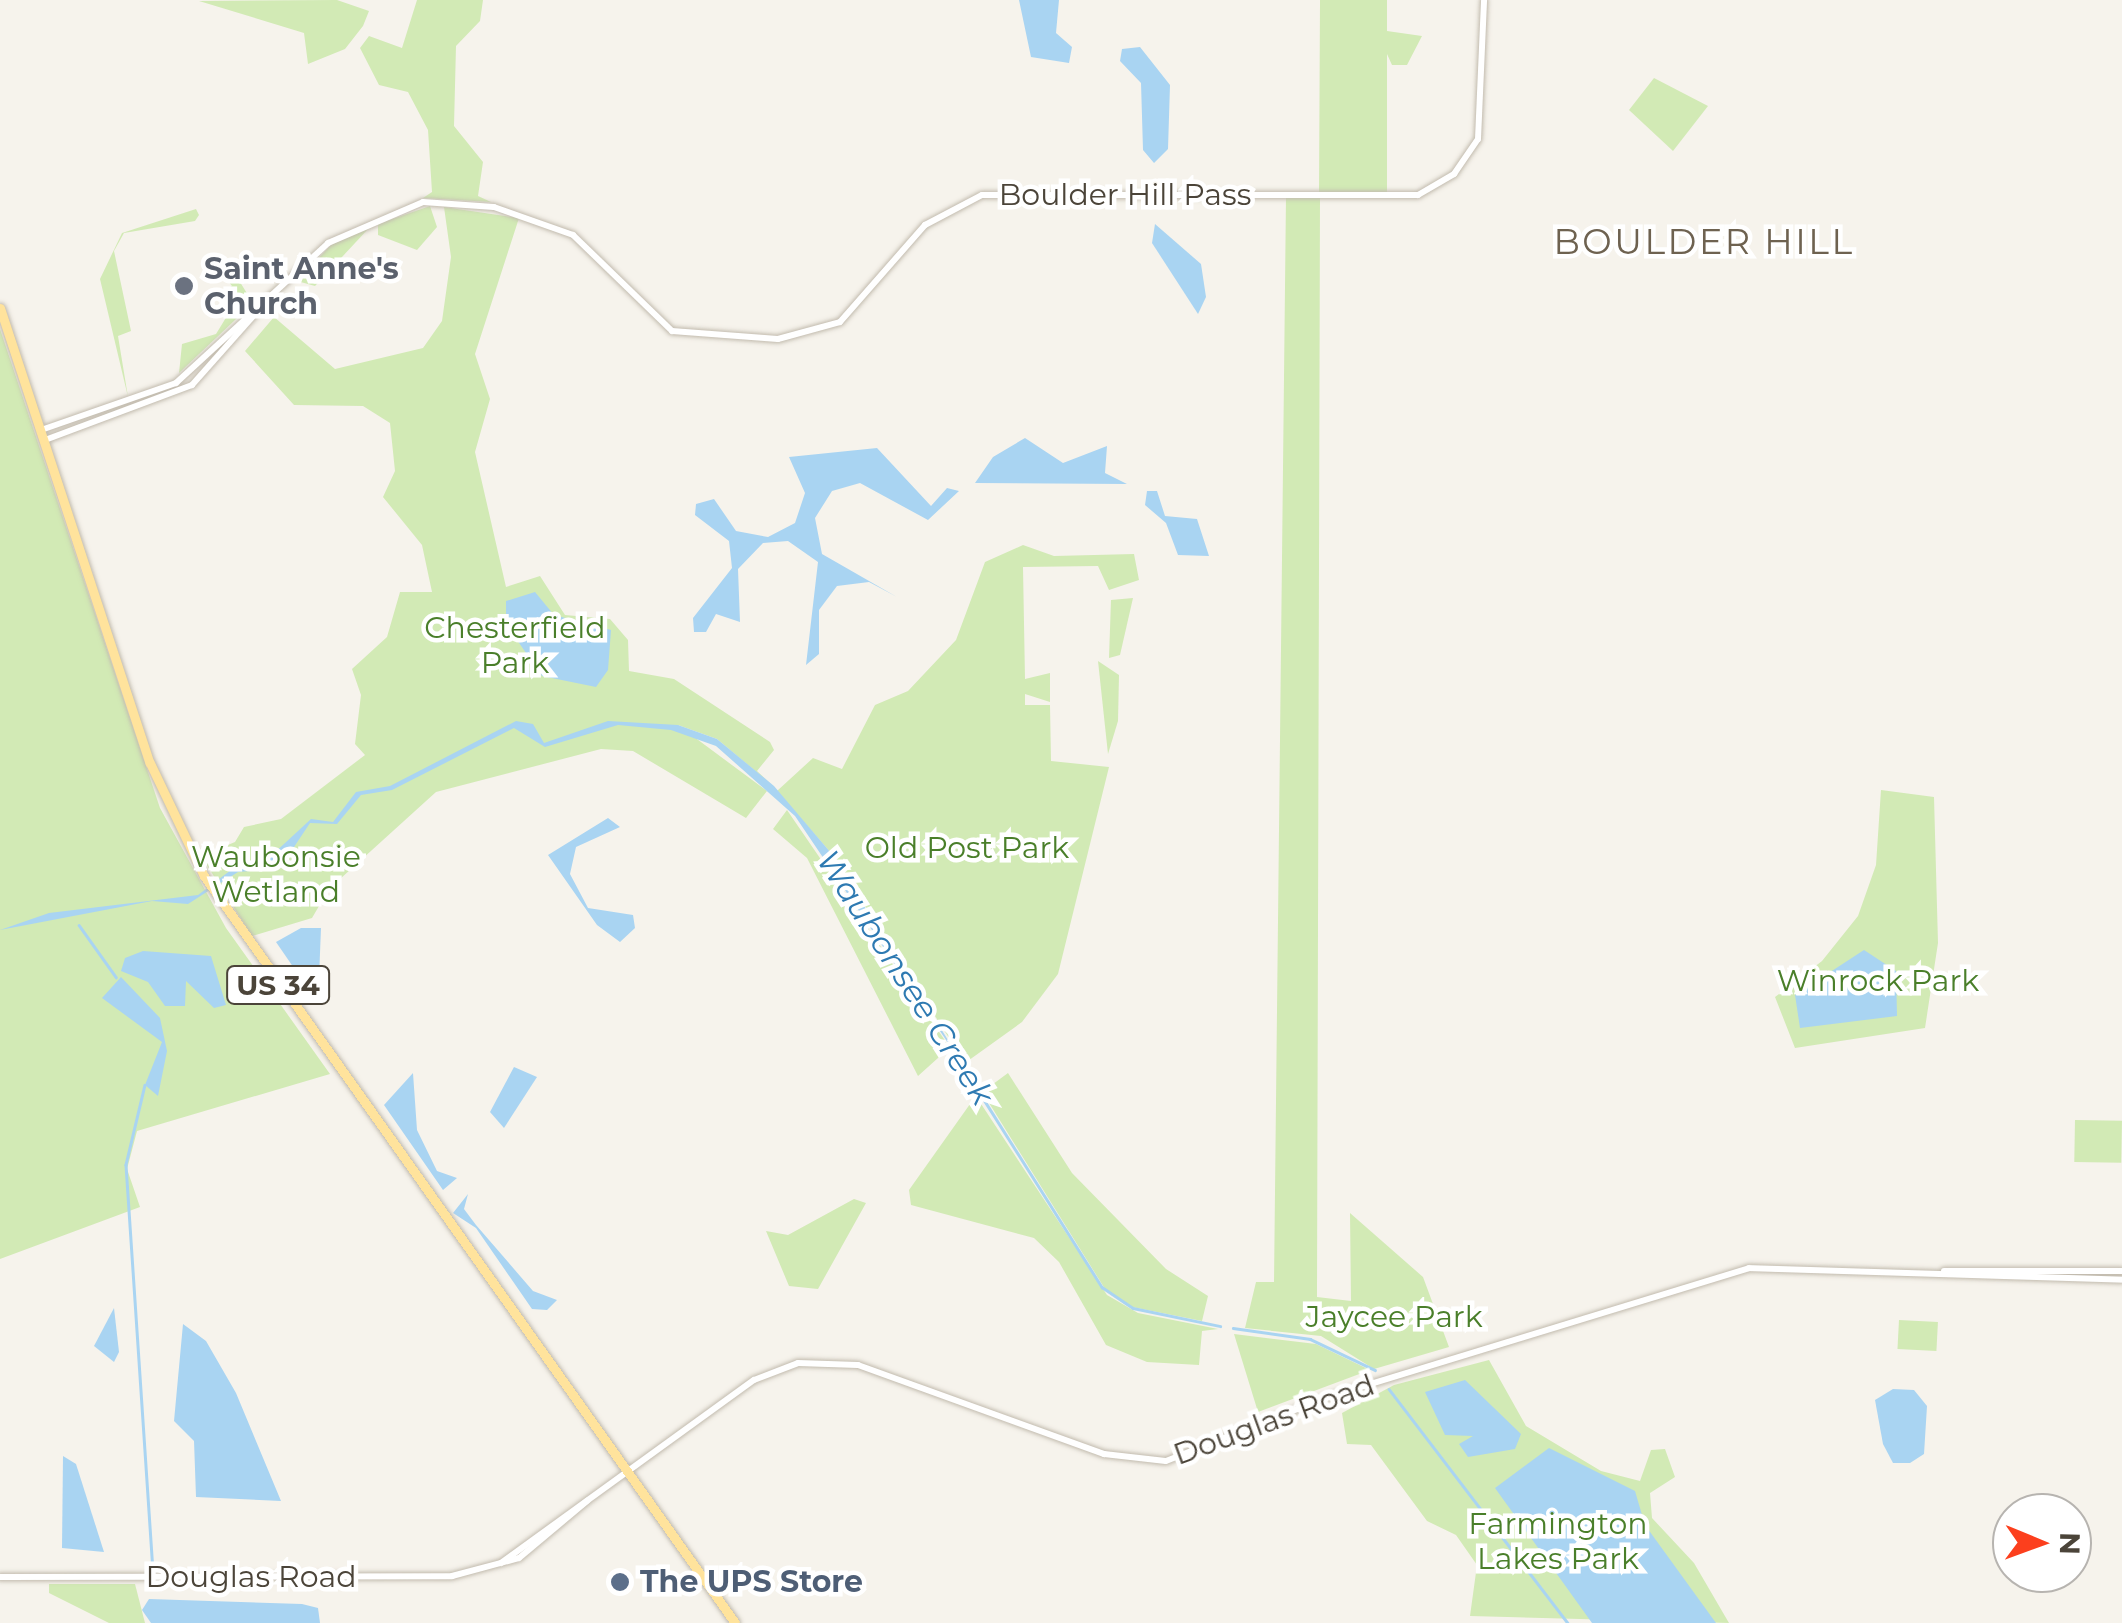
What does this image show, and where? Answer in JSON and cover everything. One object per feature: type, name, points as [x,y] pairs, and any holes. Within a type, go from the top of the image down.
[{"type":"main road","name":"US 34","points":[[0,308],[146,750],[204,876],[735,1623]]},
{"type":"street","name":"Boulder Hill Pass","points":[[43,435],[176,383],[349,230],[439,201],[566,231],[656,322],[731,340],[828,329],[925,225],[982,195],[1418,195],[1454,174],[1478,138],[1484,0]]},
{"type":"street","name":"Douglas Road","points":[[0,1577],[442,1577],[501,1563],[754,1380],[810,1362],[858,1366],[1104,1454],[1156,1462],[1201,1454],[1374,1382],[1738,1270],[2122,1271]]},
{"type":"street","name":"Douglas Road","points":[[1943,1272],[2122,1280]]},
{"type":"green space","points":[[337,0],[369,11],[363,26],[345,49],[308,64],[304,33],[199,1]]},
{"type":"green space","points":[[417,0],[483,0],[480,21],[456,46],[454,126],[483,162],[478,196],[491,202],[423,198],[432,192],[428,130],[408,92],[379,85],[360,48],[369,36],[402,48]]},
{"type":"green space","name":"Jaycee Park","points":[[1320,0],[1387,0],[1387,31],[1422,36],[1407,65],[1392,65],[1387,54],[1387,193],[1320,195],[1317,1297],[1351,1301],[1350,1213],[1423,1277],[1449,1347],[1374,1369],[1321,1336],[1245,1328],[1256,1282],[1274,1282],[1286,196],[1319,193]]},
{"type":"green space","points":[[1654,78],[1708,106],[1673,151],[1629,110]]},
{"type":"green space","points":[[430,206],[437,227],[417,250],[378,235],[378,224]]},
{"type":"green space","points":[[444,207],[519,218],[475,354],[490,399],[475,452],[506,587],[540,576],[565,615],[610,619],[628,640],[629,671],[674,679],[770,742],[774,750],[757,771],[772,785],[717,739],[678,725],[767,791],[746,818],[633,751],[601,749],[436,792],[329,889],[312,918],[252,936],[201,856],[235,842],[244,827],[281,819],[365,755],[355,744],[361,695],[352,669],[387,637],[400,592],[432,592],[422,545],[383,497],[395,471],[390,423],[363,406],[294,405],[245,351],[274,317],[335,369],[423,348],[442,321],[451,257]]},
{"type":"green space","points":[[196,209],[199,215],[195,221],[124,233],[114,251],[131,331],[118,336],[128,397],[100,279],[122,233]]},
{"type":"green space","points":[[369,228],[315,286],[297,281],[332,244]]},
{"type":"green space","points":[[230,266],[253,303],[179,373],[182,344],[216,334],[227,316],[222,292],[232,286],[220,271]]},
{"type":"green space","points":[[0,329],[160,808],[226,928],[330,1074],[137,1131],[127,1169],[140,1207],[0,1259]]},
{"type":"green space","name":"Old Post Park","points":[[1023,545],[1054,556],[1134,554],[1139,580],[1109,590],[1098,566],[1023,567],[1025,679],[1050,673],[1050,702],[1025,694],[1025,705],[1050,705],[1051,761],[1109,767],[1058,974],[1022,1022],[965,1063],[831,853],[777,791],[813,758],[842,769],[875,705],[908,691],[956,640],[985,562]]},
{"type":"green space","points":[[1133,598],[1120,655],[1109,658],[1111,600]]},
{"type":"green space","points":[[1098,661],[1119,675],[1118,721],[1108,754]]},
{"type":"green space","name":"Winrock Park","points":[[1881,790],[1934,797],[1938,943],[1925,1028],[1795,1048],[1775,997],[1822,961],[1858,916],[1876,865]]},
{"type":"green space","points":[[787,810],[944,1039],[948,1049],[918,1076],[807,858],[773,829]]},
{"type":"green space","points":[[1008,1073],[1072,1173],[1166,1269],[1208,1296],[1202,1321],[1132,1307],[1105,1289],[971,1074],[985,1090]]},
{"type":"green space","points":[[964,1078],[1107,1295],[1138,1313],[1218,1329],[1202,1331],[1199,1365],[1147,1362],[1106,1345],[1059,1262],[1034,1238],[911,1205],[909,1190],[975,1097]]},
{"type":"green space","points":[[2075,1120],[2122,1121],[2121,1163],[2074,1162]]},
{"type":"green space","points":[[854,1199],[866,1203],[818,1289],[789,1286],[766,1231],[788,1235]]},
{"type":"green space","points":[[1899,1320],[1938,1322],[1936,1351],[1897,1349]]},
{"type":"green space","points":[[1234,1334],[1316,1344],[1370,1370],[1258,1412]]},
{"type":"green space","name":"Farmington Lakes Park","points":[[1489,1360],[1526,1426],[1601,1471],[1640,1481],[1651,1450],[1665,1449],[1675,1477],[1650,1493],[1652,1518],[1694,1563],[1729,1623],[1470,1616],[1477,1565],[1456,1535],[1427,1521],[1371,1445],[1347,1444],[1342,1413],[1394,1385]]},
{"type":"green space","points":[[49,1584],[135,1584],[145,1623],[109,1623],[49,1593]]},
{"type":"water","points":[[1019,0],[1059,0],[1056,33],[1072,47],[1069,63],[1031,57]]},
{"type":"water","points":[[1140,47],[1170,85],[1168,149],[1154,163],[1143,150],[1141,83],[1120,61],[1122,49]]},
{"type":"water","points":[[1155,224],[1201,264],[1206,297],[1198,314],[1152,243]]},
{"type":"water","points":[[1025,438],[1063,463],[1107,446],[1105,473],[1127,484],[975,483],[993,457]]},
{"type":"water","points":[[877,448],[931,506],[947,488],[959,491],[928,520],[860,483],[832,491],[815,518],[822,554],[897,597],[869,582],[837,586],[819,610],[819,654],[806,665],[818,562],[788,541],[763,543],[738,569],[740,622],[716,614],[706,632],[694,632],[693,618],[732,568],[729,541],[695,515],[696,504],[714,499],[736,531],[768,537],[795,523],[805,493],[789,457]]},
{"type":"water","points":[[1147,491],[1157,491],[1165,516],[1197,519],[1209,556],[1178,555],[1166,523],[1145,505]]},
{"type":"water","points":[[535,592],[554,615],[611,630],[608,670],[596,687],[542,676],[506,624],[506,601]]},
{"type":"water","points":[[516,721],[533,724],[544,743],[608,721],[678,725],[717,739],[774,786],[831,853],[973,1080],[795,816],[716,746],[671,730],[618,725],[545,747],[514,728],[392,790],[361,795],[337,824],[310,823],[294,847],[261,870],[238,872],[188,904],[152,901],[0,930],[49,913],[198,895],[235,867],[258,868],[311,819],[333,822],[356,792],[390,786]]},
{"type":"water","points":[[608,818],[620,827],[576,847],[570,874],[588,908],[633,915],[635,928],[620,942],[597,925],[548,855]]},
{"type":"water","points":[[301,928],[321,928],[318,1003],[276,942]]},
{"type":"water","points":[[1864,950],[1896,971],[1897,1016],[1800,1028],[1795,995]]},
{"type":"water","points":[[143,951],[211,956],[226,1005],[214,1008],[186,981],[185,1006],[165,1006],[148,982],[121,971],[125,958]]},
{"type":"water","points":[[121,977],[160,1018],[167,1051],[158,1096],[145,1085],[162,1042],[102,998]]},
{"type":"water","points":[[514,1067],[537,1077],[504,1128],[490,1112]]},
{"type":"water","points":[[413,1073],[417,1130],[437,1171],[457,1178],[443,1190],[384,1105]]},
{"type":"water","points":[[468,1194],[464,1209],[476,1225],[533,1291],[557,1300],[547,1310],[532,1309],[476,1228],[453,1213]]},
{"type":"water","points":[[114,1308],[119,1352],[114,1362],[94,1346]]},
{"type":"water","points":[[183,1324],[206,1341],[236,1393],[281,1501],[196,1497],[194,1441],[174,1421]]},
{"type":"water","points":[[1465,1380],[1521,1434],[1515,1449],[1468,1457],[1459,1444],[1473,1436],[1445,1435],[1425,1392]]},
{"type":"water","points":[[1893,1389],[1914,1390],[1927,1406],[1924,1454],[1910,1463],[1893,1463],[1883,1444],[1875,1400]]},
{"type":"water","points":[[1549,1448],[1635,1491],[1645,1525],[1716,1623],[1592,1623],[1495,1488]]},
{"type":"water","points":[[63,1456],[76,1464],[104,1552],[62,1548]]},
{"type":"water","points":[[149,1599],[302,1604],[318,1608],[320,1623],[151,1623],[142,1610]]},
{"type":"waterway","points":[[79,925],[116,977]]},
{"type":"waterway","name":"Waubonsee Creek","points":[[971,1079],[1102,1287],[1133,1308],[1220,1326]]},
{"type":"waterway","points":[[145,1085],[126,1165],[152,1561]]},
{"type":"waterway","name":"Waubonsee Creek","points":[[1233,1328],[1310,1339],[1375,1370]]},
{"type":"waterway","name":"Waubonsee Creek","points":[[1389,1389],[1568,1623]]},
{"type":"place","name":"Saint Anne's Church","points":[[184,286]]},
{"type":"place","name":"The UPS Store","points":[[620,1582]]},
{"type":"district","name":"BOULDER HILL","points":[[1704,242]]},
{"type":"park label","name":"Chesterfield Park","points":[[515,645]]},
{"type":"park label","name":"Waubonsie Wetland","points":[[276,874]]}]
